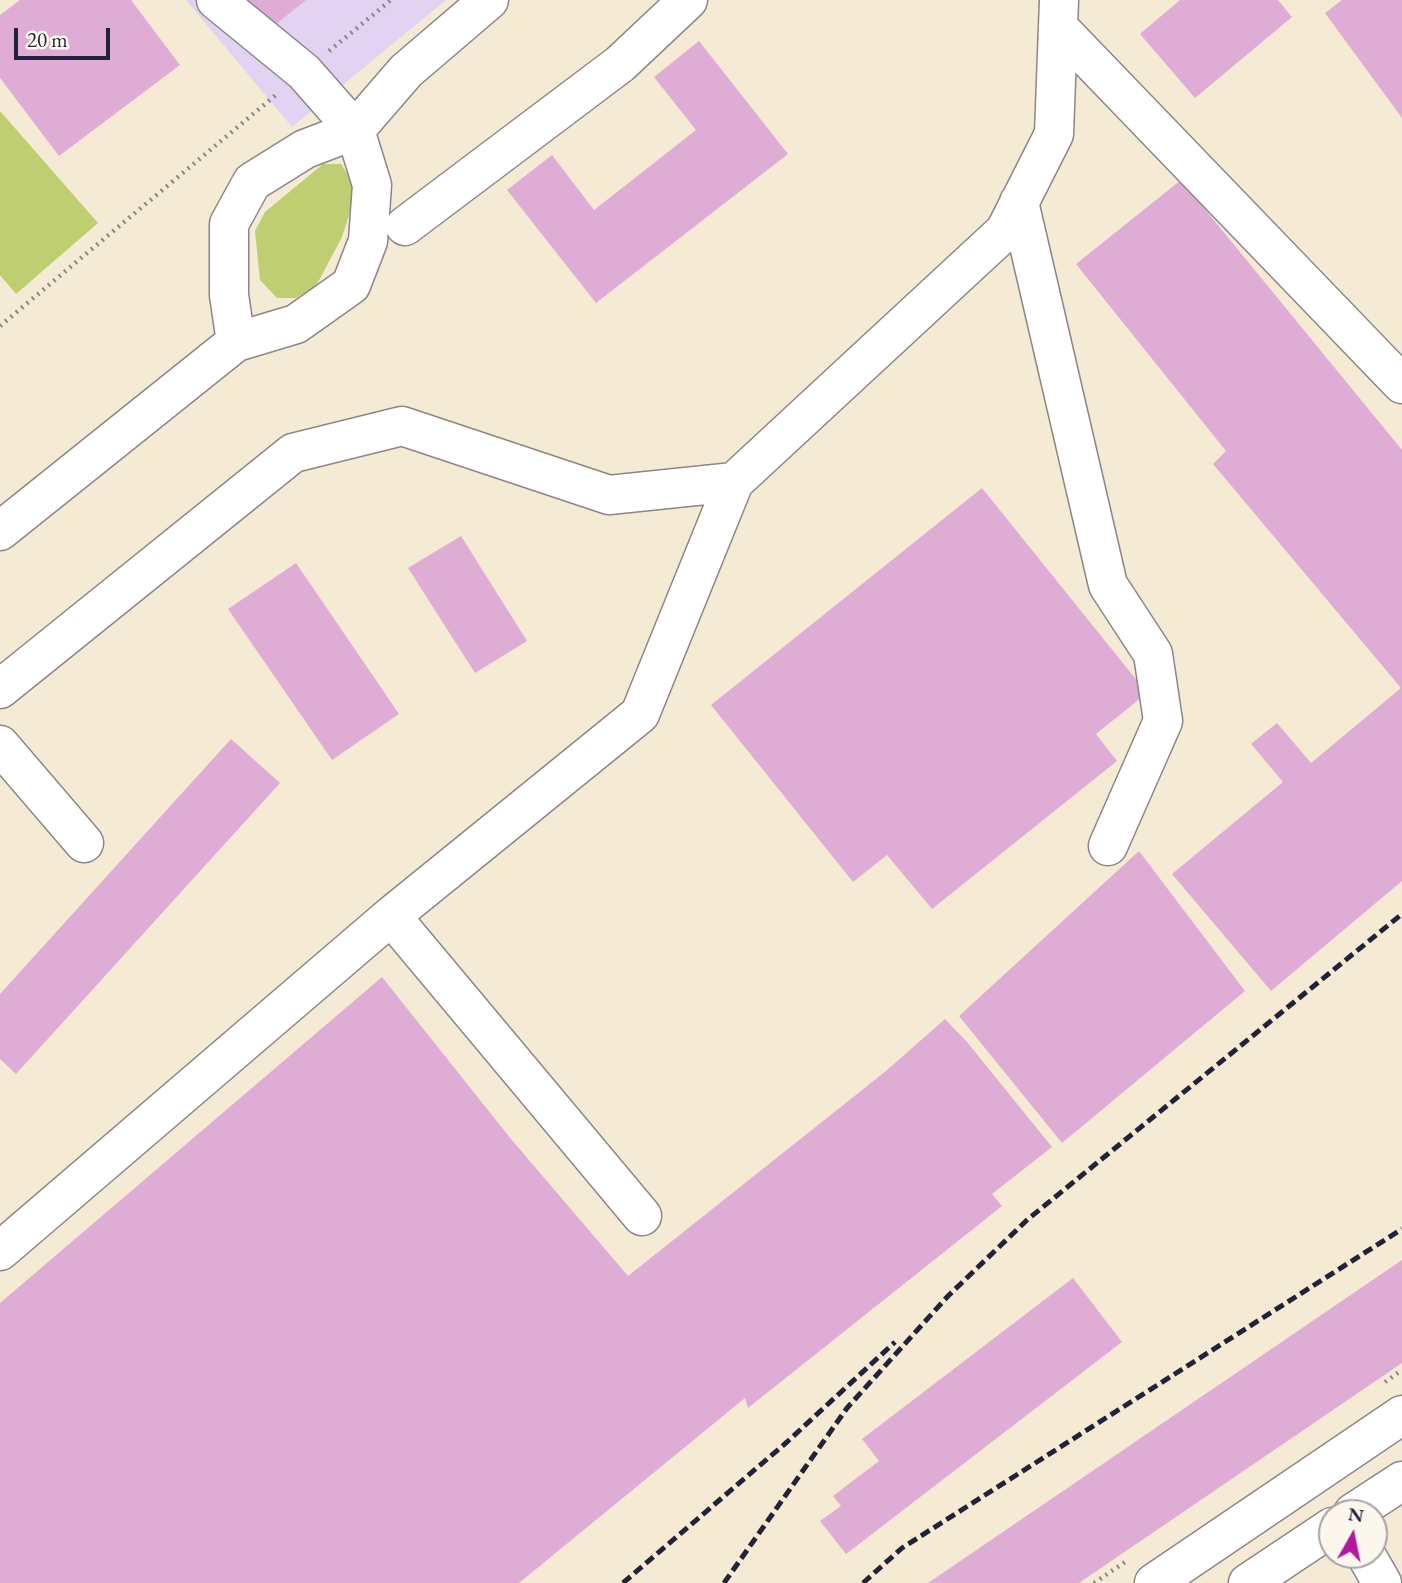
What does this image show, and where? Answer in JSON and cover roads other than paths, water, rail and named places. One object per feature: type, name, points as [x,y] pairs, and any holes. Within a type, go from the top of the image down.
[{"type":"street","points":[[0,531],[236,342],[296,324],[351,285],[368,241],[372,185],[355,130],[304,72],[216,0]]},
{"type":"street","points":[[236,342],[229,295],[229,224],[252,182],[305,149],[355,130],[406,71],[489,0]]},
{"type":"street","points":[[405,226],[620,64],[688,0]]},
{"type":"street","points":[[0,1251],[391,916],[640,715],[734,482],[1005,230],[1054,134],[1058,13]]},
{"type":"street","points":[[1058,13],[1402,384]]},
{"type":"street","points":[[1020,202],[1108,585],[1153,654],[1163,721],[1108,846]]},
{"type":"street","points":[[0,689],[293,453],[402,426],[608,495],[734,482]]},
{"type":"street","points":[[0,745],[84,843]]},
{"type":"street","points":[[391,916],[642,1216]]},
{"type":"street","points":[[1154,1583],[1348,1452],[1388,1392]]},
{"type":"street","points":[[1348,1452],[1376,1498]]},
{"type":"street","points":[[1248,1583],[1318,1536]]},
{"type":"railway","points":[[724,1583],[847,1408],[948,1296],[1027,1220],[1402,914]]},
{"type":"railway","points":[[863,1583],[902,1548],[1402,1229]]},
{"type":"railway","points":[[623,1583],[787,1442],[895,1342]]}]
